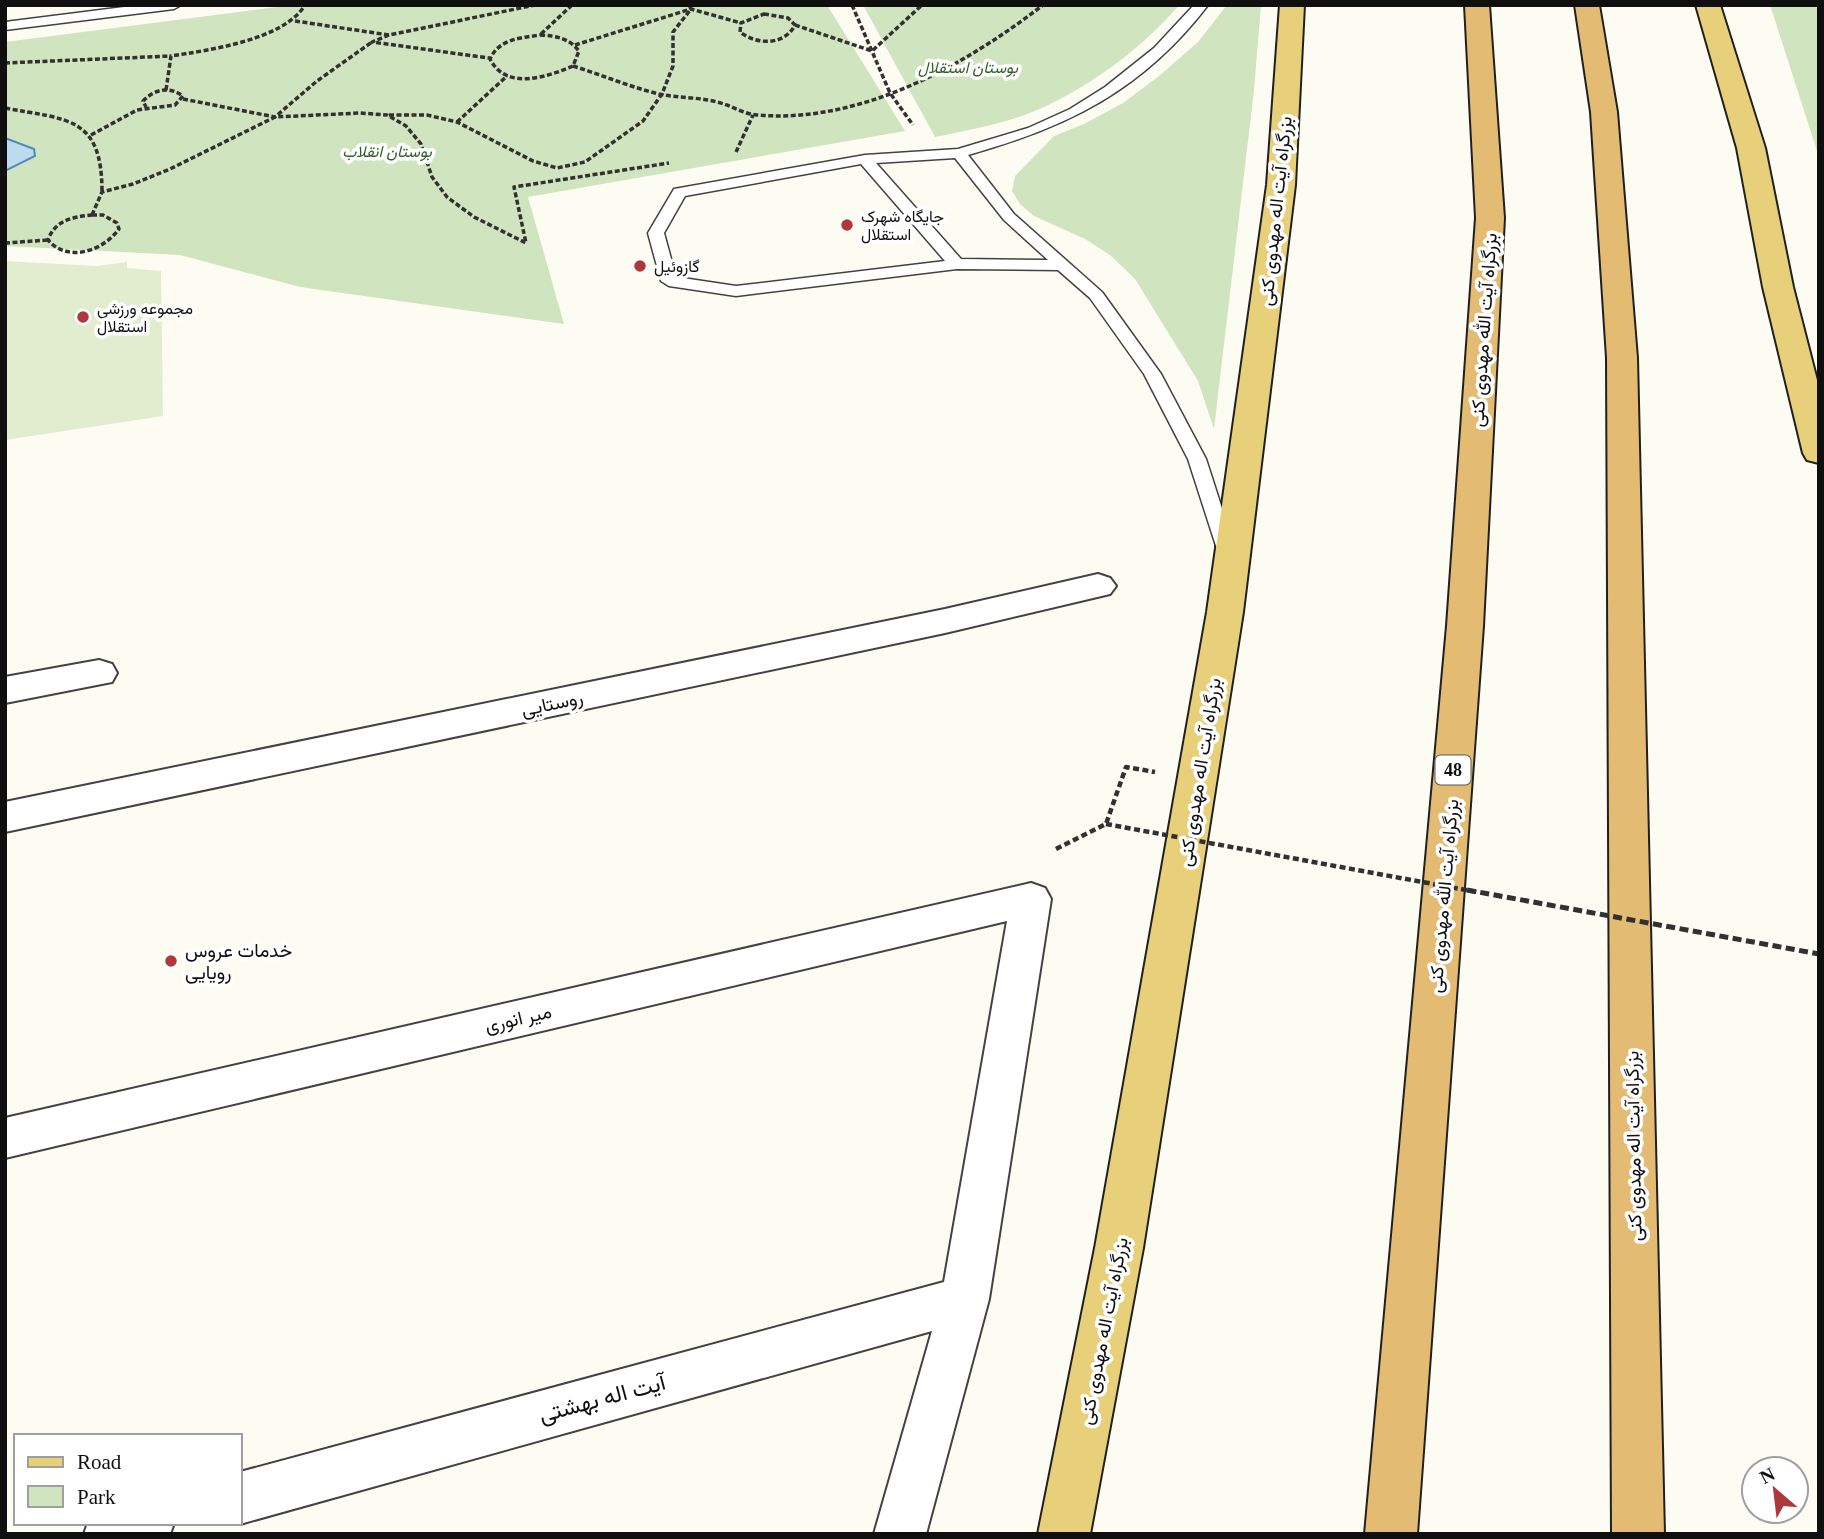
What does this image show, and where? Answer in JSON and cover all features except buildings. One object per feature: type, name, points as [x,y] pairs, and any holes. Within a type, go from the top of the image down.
[{"type":"highway","name":"بزرگراه آیت الله مهدوی کنی","points":[[1391,1534],[1465,626],[1490,218],[1477,5]]},
{"type":"highway","name":"بزرگراه آیت اله مهدوی کنی","points":[[1587,5],[1604,112],[1622,358],[1638,1534]]},
{"type":"main road","name":"بزرگراه آیت اله مهدوی کنی","points":[[1064,1534],[1123,1221],[1185,856],[1231,562],[1281,185],[1292,5]]},
{"type":"main road","points":[[1708,5],[1751,148],[1779,287],[1819,453]]},
{"type":"street","name":"روستایی","points":[[5,817],[944,621],[1098,586]]},
{"type":"street","points":[[5,690],[99,673]]},
{"type":"street","name":"میر انوری","points":[[5,1138],[1031,899],[965,1298]]},
{"type":"street","points":[[900,1534],[965,1298]]},
{"type":"street","name":"آیت اله بهشتی","points":[[242,1497],[965,1298]]},
{"type":"street","points":[[110,1534],[141,1525]]},
{"type":"lane","points":[[5,26],[174,5]]},
{"type":"lane","points":[[1065,265],[957,264],[736,291],[669,281],[656,233],[678,192],[865,159],[959,153],[1026,133],[1074,113],[1107,93],[1170,41],[1201,5]]},
{"type":"lane","points":[[959,153],[1009,217],[1096,295],[1152,374],[1197,459],[1231,562]]},
{"type":"lane","points":[[865,159],[957,264]]},
{"type":"path","points":[[5,63],[171,56],[200,52],[295,21],[304,11],[305,5]]},
{"type":"path","points":[[102,192],[134,184],[170,169],[275,117],[317,81],[372,42],[389,35],[535,5]]},
{"type":"path","points":[[540,35],[572,5]]},
{"type":"path","points":[[852,5],[890,93],[934,155]]},
{"type":"path","points":[[872,51],[922,5]]},
{"type":"path","points":[[573,66],[579,51],[575,45],[566,39],[540,35],[500,44],[489,58],[490,65],[496,72],[520,79],[550,76],[573,66],[662,94],[722,103],[753,115],[813,113],[890,93],[978,51],[1043,5]]},
{"type":"path","points":[[575,45],[690,7],[741,23],[754,16],[773,14],[788,18],[795,25],[872,51]]},
{"type":"path","points":[[183,99],[275,117],[359,113],[427,115],[457,122],[533,161],[557,168],[585,162],[643,121],[662,94],[673,66],[673,32],[690,7]]},
{"type":"path","points":[[295,21],[389,35]]},
{"type":"path","points":[[741,23],[739,27],[744,36],[760,41],[785,37],[791,34],[795,25]]},
{"type":"path","points":[[372,42],[489,58]]},
{"type":"path","points":[[166,90],[171,56]]},
{"type":"path","points":[[457,122],[507,76]]},
{"type":"path","points":[[146,107],[142,101],[144,98],[166,90],[181,93],[183,99]]},
{"type":"path","points":[[91,135],[146,107],[163,109],[176,105],[183,99]]},
{"type":"path","points":[[5,108],[62,119],[91,135],[102,163],[102,192],[92,215]]},
{"type":"path","points":[[387,115],[406,126],[421,144],[432,177],[447,197],[474,217],[526,243],[514,187],[671,162]]},
{"type":"path","points":[[724,154],[737,152],[753,115]]},
{"type":"path","points":[[92,215],[103,215],[117,223],[119,229],[110,241],[76,252],[56,249],[48,240],[53,228],[61,223],[92,215]]},
{"type":"path","points":[[5,243],[48,240]]},
{"type":"path","points":[[1105,824],[1126,767]]},
{"type":"path","points":[[1056,849],[1105,824],[1819,954]]},
{"type":"green space","name":"بوستان انقلاب","points":[[293,5],[827,5],[905,131],[528,197],[564,324],[300,287],[180,255],[5,246],[5,42]]},
{"type":"green space","name":"بوستان استقلال","points":[[863,5],[1179,5],[1136,48],[1068,95],[1009,120],[935,137]]},
{"type":"green space","points":[[1227,5],[1261,5],[1254,90],[1214,429],[1198,381],[1135,279],[1110,255],[1085,239],[1034,216],[1020,204],[1012,191],[1015,176],[1054,136],[1084,124],[1123,103],[1159,76],[1198,42]]},
{"type":"green space","points":[[1770,5],[1819,5],[1819,157]]},
{"type":"green space","name":"مجموعه ورزشی استقلال","points":[[5,261],[97,266],[127,262],[127,268],[161,271],[163,416],[5,440]]},
{"type":"water","points":[[5,138],[34,149],[35,156],[5,171]]},
{"type":"place","name":"جایگاه شهرک استقلال","points":[[847,225]]},
{"type":"place","name":"گازوئیل","points":[[640,266]]},
{"type":"place","name":"مجموعه ورزشی استقلال","points":[[83,317]]},
{"type":"place","name":"خدمات عروس رویایی","points":[[171,961]]}]
